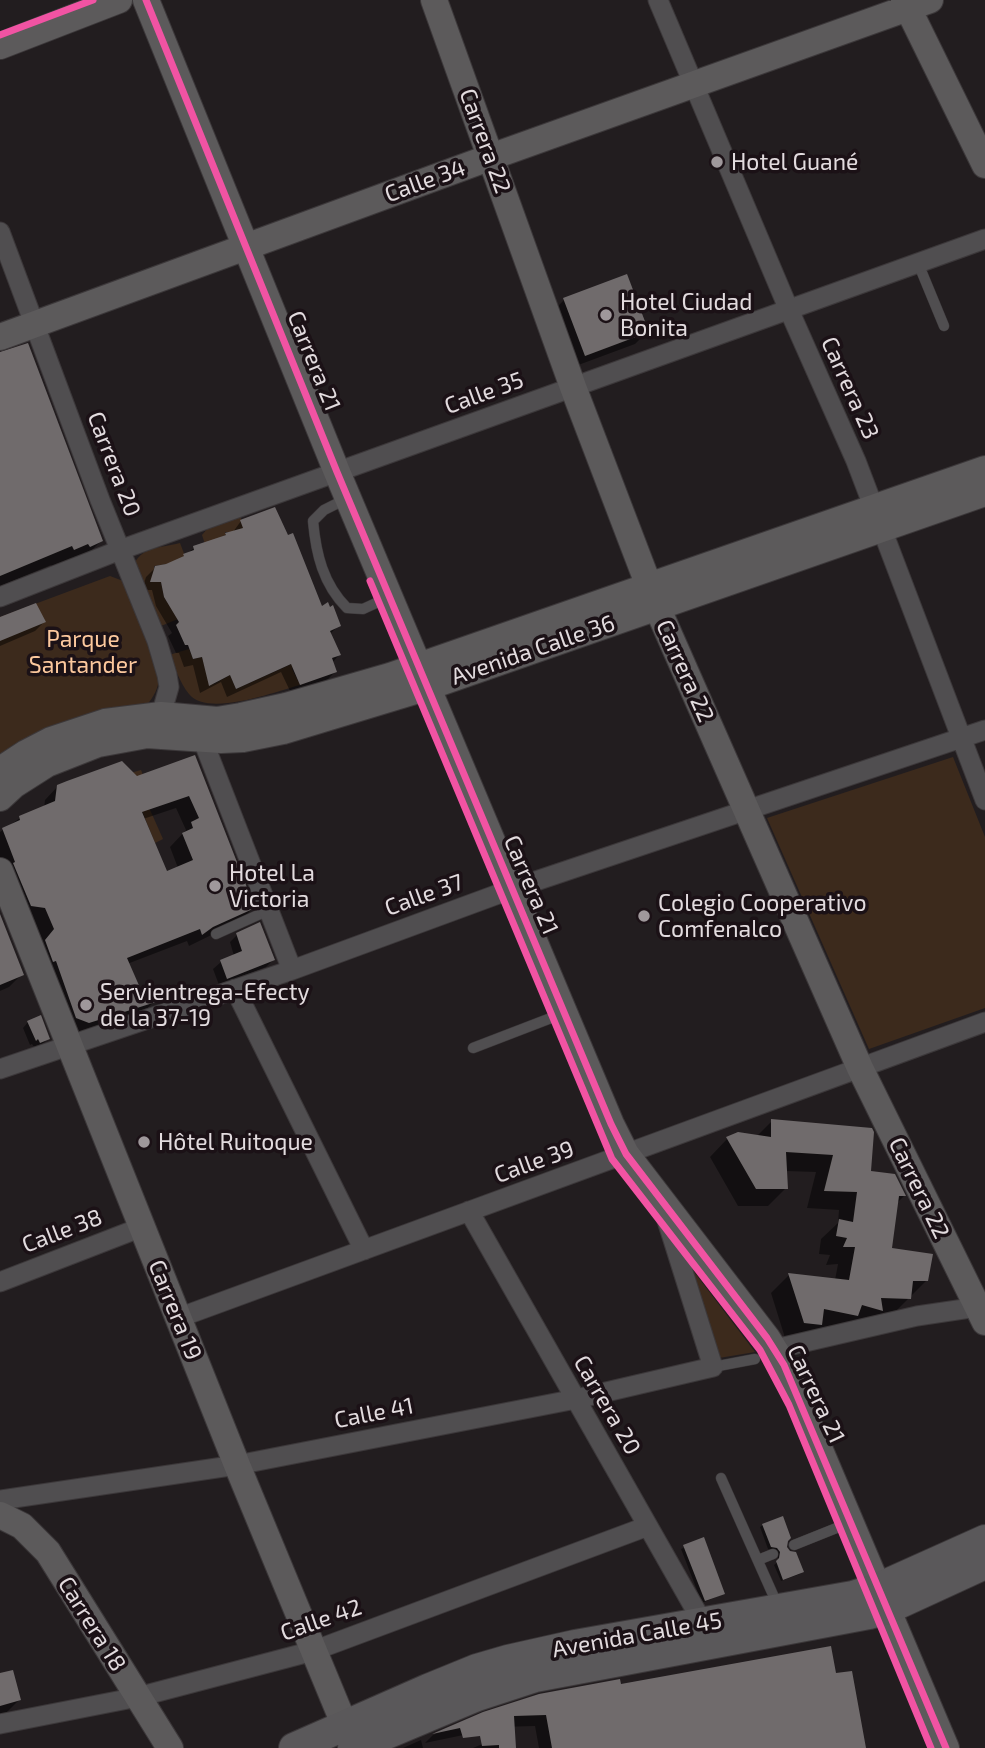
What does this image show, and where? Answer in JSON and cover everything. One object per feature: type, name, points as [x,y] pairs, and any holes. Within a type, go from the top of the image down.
[{"type":"main road","name":"Avenida Calle 45","points":[[294,1748],[351,1742],[535,1676],[852,1618],[985,1540]]},
{"type":"main road","name":"Avenida Calle 45","points":[[351,1742],[477,1669],[508,1660],[564,1647],[853,1596],[883,1599],[985,1564]]},
{"type":"street","points":[[0,46],[119,0]]},
{"type":"street","name":"Carrera 21","points":[[146,0],[337,472],[626,1154],[659,1197],[765,1354],[799,1397],[946,1748]]},
{"type":"street","name":"Carrera 22","points":[[434,0],[573,387],[653,597],[860,1068],[982,1311]]},
{"type":"street","name":"Carrera 23","points":[[658,0],[879,518],[985,800]]},
{"type":"street","points":[[914,3],[985,165]]},
{"type":"street","name":"Calle 34","points":[[0,337],[914,3]]},
{"type":"street","name":"Carrera 20","points":[[0,232],[167,674],[167,695],[161,715]]},
{"type":"street","name":"Calle 35","points":[[0,597],[120,550],[985,239]]},
{"type":"street","name":"Avenida Calle 36","points":[[0,798],[14,785],[47,764],[98,744],[123,738],[147,735],[243,739],[264,736],[423,677],[879,518],[985,468]]},
{"type":"street","name":"Avenida Calle 36","points":[[879,518],[985,493]]},
{"type":"street","name":"Avenida Calle 36","points":[[0,770],[26,753],[77,730],[133,717],[161,715],[217,720],[262,713],[423,677]]},
{"type":"street","name":"Calle 37","points":[[0,1069],[292,970],[512,889],[985,730]]},
{"type":"street","points":[[202,738],[292,970]]},
{"type":"street","name":"Carrera 19","points":[[0,871],[237,1465],[351,1742]]},
{"type":"street","points":[[235,989],[364,1250]]},
{"type":"street","name":"Calle 39","points":[[178,1318],[985,1022]]},
{"type":"street","name":"Carrera 21","points":[[659,1197],[713,1367]]},
{"type":"street","name":"Carrera 20","points":[[469,1211],[703,1623]]},
{"type":"street","name":"Calle 38","points":[[0,1282],[142,1227]]},
{"type":"street","name":"Calle 41","points":[[765,1354],[845,1331],[982,1311]]},
{"type":"street","name":"Calle 41","points":[[0,1500],[237,1465],[576,1399],[713,1367]]},
{"type":"street","name":"Carrera 18","points":[[0,1515],[22,1526],[48,1552],[170,1748]]},
{"type":"street","name":"Calle 42","points":[[0,1724],[138,1697],[313,1651],[648,1526]]},
{"type":"lane","points":[[918,263],[944,326]]},
{"type":"lane","points":[[348,498],[324,510],[313,521],[319,563],[334,595],[347,608],[363,609],[390,597]]},
{"type":"lane","points":[[216,934],[269,910]]},
{"type":"lane","points":[[473,1048],[564,1013]]},
{"type":"lane","name":"Calle 41","points":[[713,1367],[765,1354]]},
{"type":"lane","points":[[721,1478],[780,1609]]},
{"type":"lane","points":[[794,1545],[851,1522]]},
{"type":"lane","points":[[758,1560],[773,1554]]},
{"type":"green space","points":[[241,516],[241,522],[248,528],[230,535],[225,532],[226,535],[206,547],[202,535],[208,528]]},
{"type":"green space","points":[[180,543],[191,572],[166,564],[154,566],[154,579],[151,582],[161,582],[164,597],[178,619],[161,626],[132,568],[146,552]]},
{"type":"green space","name":"Parque Santander","points":[[110,576],[123,581],[160,676],[153,696],[146,706],[0,758],[0,617]]},
{"type":"green space","points":[[189,649],[193,659],[202,657],[209,683],[214,684],[230,675],[236,689],[296,662],[292,669],[298,681],[303,681],[303,684],[243,701],[211,704],[198,701],[186,690],[169,655]]},
{"type":"green space","points":[[953,757],[985,837],[985,1008],[869,1049],[767,818]]},
{"type":"green space","points":[[141,770],[153,800],[147,803],[163,839],[155,843],[127,774]]},
{"type":"green space","points":[[685,1260],[755,1352],[719,1358]]},
{"type":"building","name":"Hotel Ciudad Bonita","points":[[627,274],[649,332],[585,356],[563,298]]},
{"type":"building","points":[[28,343],[103,541],[74,550],[72,546],[0,576],[0,352]]},
{"type":"building","points":[[275,507],[288,535],[293,533],[322,606],[328,602],[330,607],[333,605],[341,626],[330,631],[341,655],[332,658],[337,672],[300,685],[291,664],[236,689],[230,675],[209,686],[202,657],[193,659],[188,645],[185,645],[176,625],[179,622],[164,597],[161,582],[150,582],[155,566],[184,556],[183,554],[194,550],[193,546],[243,528],[240,520]]},
{"type":"building","points":[[36,603],[46,622],[0,641],[0,617]]},
{"type":"building","points":[[195,755],[255,908],[213,927],[202,935],[200,929],[127,958],[141,990],[150,987],[156,1002],[89,1023],[76,1018],[56,961],[53,962],[45,940],[54,929],[45,908],[31,906],[2,828],[20,820],[19,816],[55,801],[57,785],[67,781],[122,761],[137,776]],"holes":[[[189,796],[199,818],[191,822],[193,828],[182,833],[193,860],[167,871],[142,812]]]},
{"type":"building","points":[[0,914],[24,975],[0,985]]},
{"type":"building","points":[[260,922],[275,960],[227,979],[220,960],[242,951],[236,933]]},
{"type":"building","points":[[41,1015],[50,1039],[40,1043],[38,1039],[36,1041],[27,1021]]},
{"type":"building","points":[[771,1119],[872,1128],[871,1171],[895,1174],[906,1196],[899,1196],[892,1248],[933,1254],[928,1281],[913,1281],[911,1299],[881,1298],[883,1311],[862,1305],[858,1316],[824,1309],[822,1325],[804,1323],[788,1273],[849,1280],[855,1247],[843,1247],[847,1238],[836,1236],[839,1219],[853,1222],[857,1192],[824,1191],[833,1155],[786,1152],[788,1189],[756,1189],[726,1137],[738,1132],[771,1137]]},
{"type":"building","points":[[783,1516],[791,1538],[787,1547],[796,1552],[804,1572],[783,1580],[776,1561],[780,1552],[771,1547],[762,1524]]},
{"type":"building","points":[[704,1537],[725,1594],[705,1601],[683,1545]]},
{"type":"building","points":[[831,1646],[836,1673],[852,1671],[866,1748],[552,1748],[546,1715],[514,1716],[516,1748],[482,1746],[480,1736],[463,1738],[460,1728],[432,1734],[483,1712],[539,1694],[620,1679],[621,1684]]},
{"type":"building","points":[[13,1670],[21,1700],[0,1706],[0,1673]]},
{"type":"cycle path","points":[[0,35],[93,0]]},
{"type":"cycle path","points":[[146,0],[337,472],[611,1124],[626,1154],[767,1338],[784,1365],[946,1748]]},
{"type":"cycle path","points":[[370,581],[612,1159],[760,1350],[789,1405],[931,1748]]},
{"type":"place","name":"Hotel Guané","points":[[717,162]]},
{"type":"place","name":"Hotel Ciudad Bonita","points":[[606,315]]},
{"type":"place","name":"Hotel La Victoria","points":[[215,886]]},
{"type":"place","name":"Colegio Cooperativo Comfenalco","points":[[644,916]]},
{"type":"place","name":"Servientrega-Efecty de la 37-19","points":[[86,1005]]},
{"type":"place","name":"Hôtel Ruitoque","points":[[144,1142]]}]
